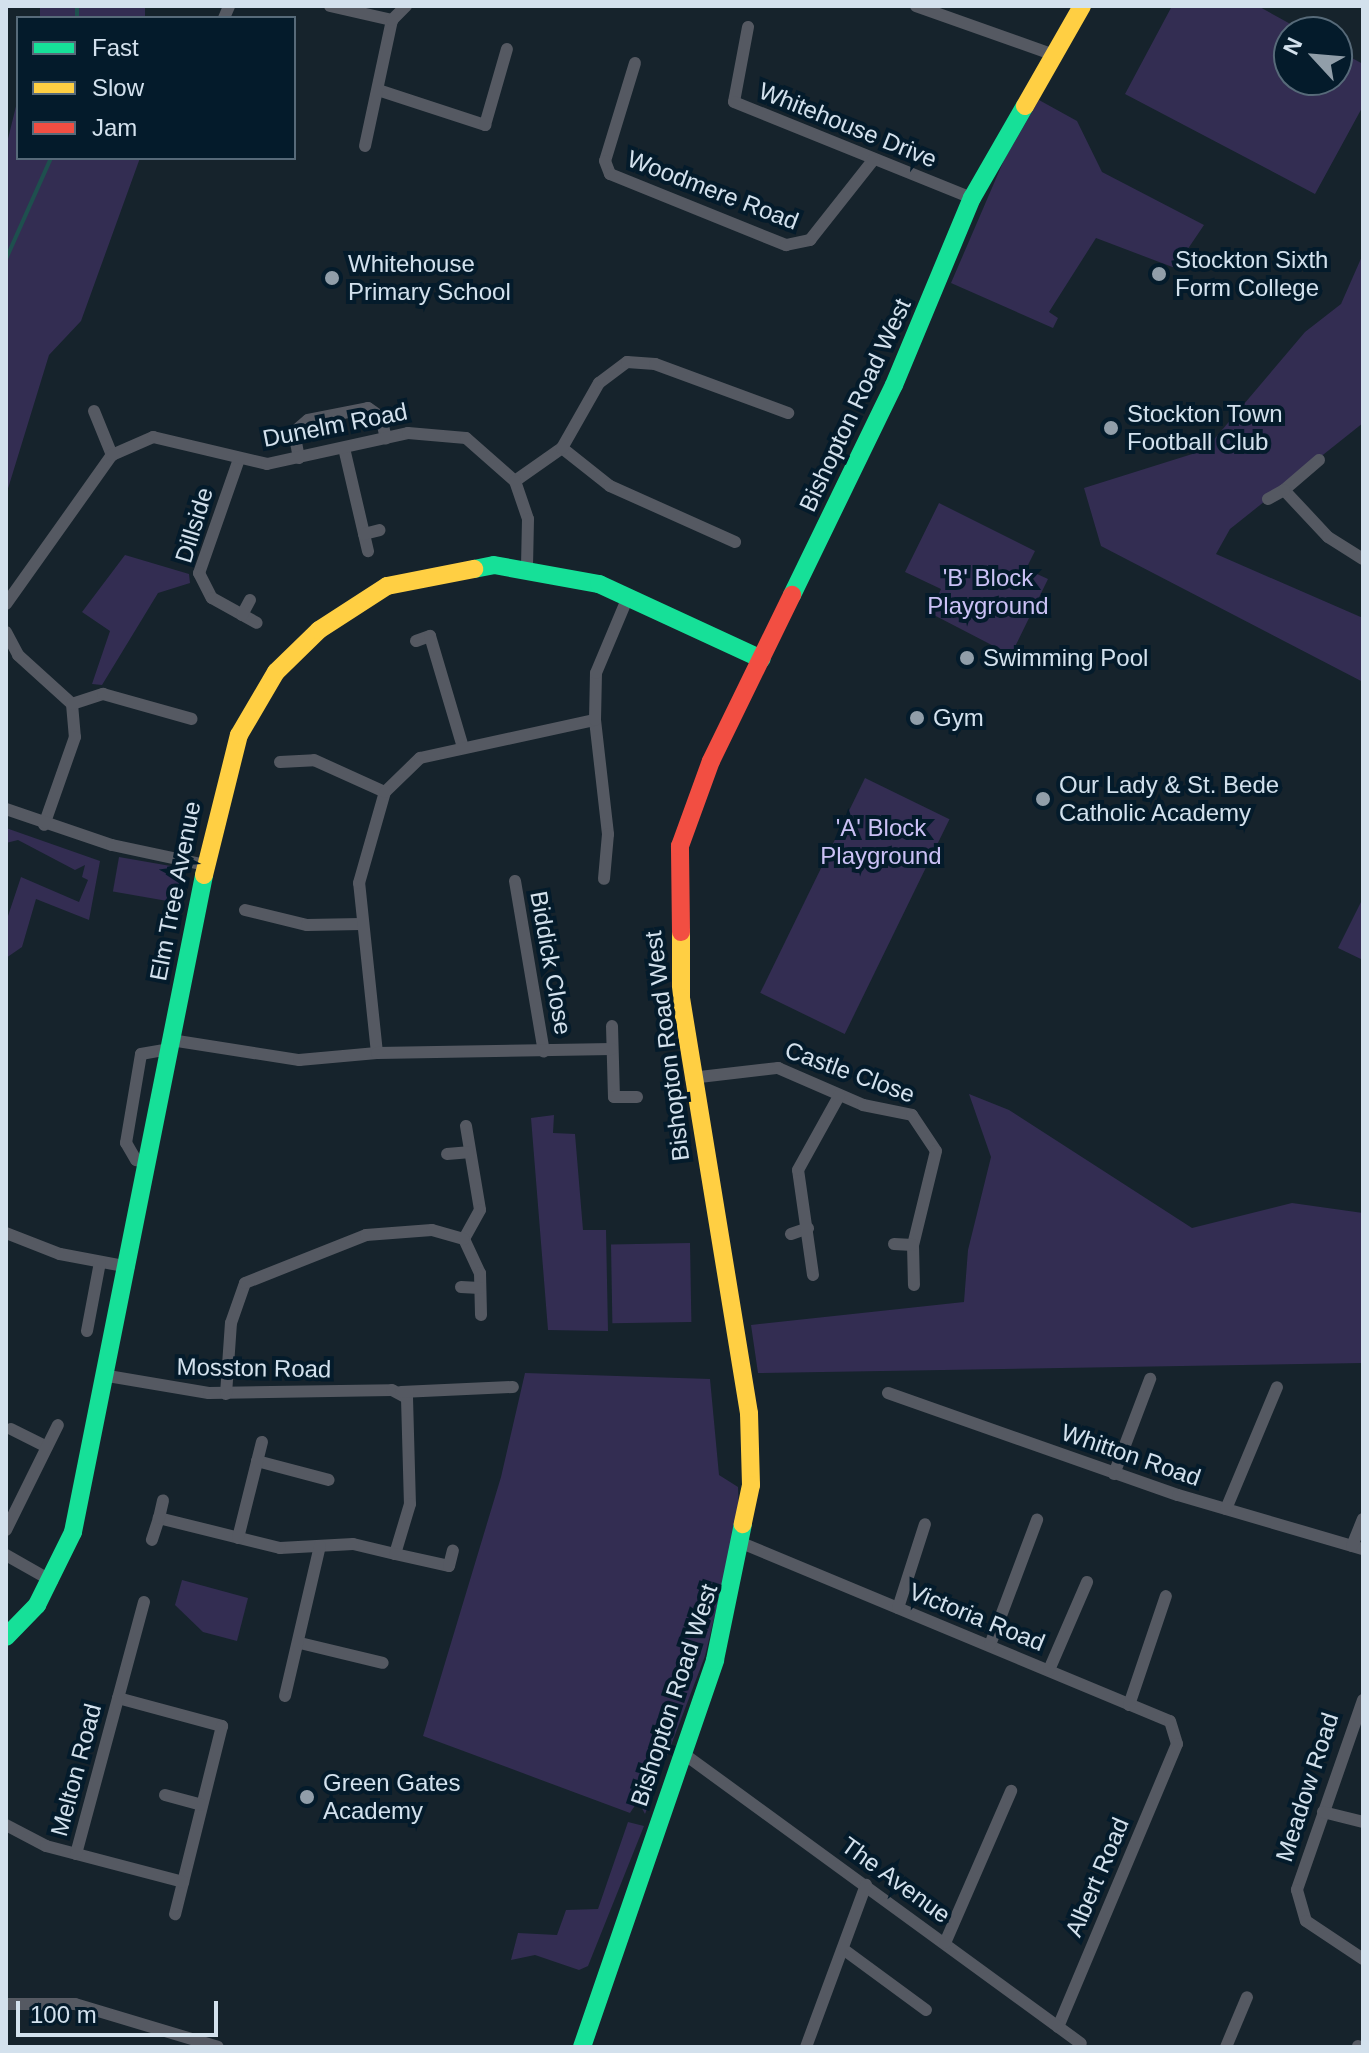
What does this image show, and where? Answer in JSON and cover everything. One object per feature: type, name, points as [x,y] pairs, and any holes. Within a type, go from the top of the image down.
[{"type":"street","points":[[330,6],[392,20]]},
{"type":"street","points":[[365,146],[392,20],[406,6]]},
{"type":"street","points":[[916,6],[1049,53]]},
{"type":"street","name":"Bishopton Road West","points":[[587,2046],[684,1754],[744,1544],[749,1413],[691,1078],[676,946],[680,846],[761,659],[894,385],[972,198],[1049,53],[1082,6]]},
{"type":"street","name":"Whitehouse Drive","points":[[748,27],[734,102],[972,198]]},
{"type":"street","points":[[481,139],[507,49]]},
{"type":"street","name":"Woodmere Road","points":[[635,63],[605,161],[610,174],[786,245],[810,240],[874,159]]},
{"type":"street","points":[[378,90],[485,125]]},
{"type":"street","points":[[515,481],[562,448],[599,383],[627,362],[655,364],[788,413]]},
{"type":"street","points":[[299,458],[294,432],[308,420],[368,408],[381,417],[386,438]]},
{"type":"street","points":[[6,604],[112,455],[94,411]]},
{"type":"street","name":"Dunelm Road","points":[[112,455],[153,437],[239,459],[299,458],[423,431],[466,438],[515,481],[528,519],[527,567]]},
{"type":"street","points":[[344,448],[368,551]]},
{"type":"street","points":[[562,448],[610,486],[735,542]]},
{"type":"street","name":"Dillside","points":[[239,459],[199,573],[205,592],[257,623]]},
{"type":"street","points":[[1268,499],[1284,490],[1319,460]]},
{"type":"street","points":[[1284,490],[1328,537],[1363,559]]},
{"type":"street","points":[[364,534],[380,530]]},
{"type":"street","name":"Elm Tree Avenue","points":[[6,1637],[52,1581],[73,1532],[108,1376],[205,865],[239,735],[299,648],[387,586],[456,568],[527,567],[628,597],[761,659]]},
{"type":"street","points":[[604,879],[608,834],[595,720],[596,673],[628,597]]},
{"type":"street","points":[[242,615],[250,600]]},
{"type":"street","points":[[6,632],[18,655],[72,704],[75,737],[44,825]]},
{"type":"street","points":[[416,641],[430,636],[462,744]]},
{"type":"street","points":[[72,704],[103,694],[192,719]]},
{"type":"street","points":[[377,1053],[361,924],[364,846],[385,792],[420,758],[462,744],[595,720]]},
{"type":"street","points":[[280,762],[314,760],[385,792]]},
{"type":"street","points":[[6,809],[44,825],[205,865]]},
{"type":"street","name":"Biddick Close","points":[[515,881],[544,1052]]},
{"type":"street","points":[[245,910],[307,925],[361,924]]},
{"type":"street","name":"Biddick Close","points":[[612,1026],[614,1097],[637,1097]]},
{"type":"street","points":[[149,1163],[136,1160],[126,1143],[141,1054],[170,1045]]},
{"type":"street","name":"Biddick Close","points":[[170,1045],[299,1060],[377,1053],[612,1049]]},
{"type":"street","name":"Castle Close","points":[[691,1078],[767,1066],[839,1096],[895,1108],[929,1132],[936,1168],[913,1245],[914,1285]]},
{"type":"street","points":[[813,1275],[798,1170],[839,1096]]},
{"type":"street","points":[[466,1126],[480,1210],[464,1239],[480,1288],[481,1315]]},
{"type":"street","points":[[447,1154],[468,1152]]},
{"type":"street","points":[[791,1234],[808,1228]]},
{"type":"street","points":[[226,1394],[231,1323],[245,1283],[366,1235],[432,1230],[464,1239]]},
{"type":"street","points":[[6,1233],[100,1262],[129,1267]]},
{"type":"street","points":[[894,1244],[913,1245]]},
{"type":"street","points":[[87,1331],[100,1262]]},
{"type":"street","points":[[461,1287],[480,1288]]},
{"type":"street","name":"Mosston Road","points":[[108,1376],[226,1394],[404,1395],[513,1387]]},
{"type":"street","points":[[1114,1474],[1150,1379]]},
{"type":"street","points":[[1226,1509],[1277,1387]]},
{"type":"street","name":"Whitton Road","points":[[888,1393],[1114,1474],[1357,1548]]},
{"type":"street","points":[[395,1554],[410,1504],[404,1395]]},
{"type":"street","points":[[6,1530],[58,1425]]},
{"type":"street","points":[[11,1429],[47,1447]]},
{"type":"street","points":[[238,1538],[262,1442]]},
{"type":"street","points":[[257,1461],[329,1480]]},
{"type":"street","points":[[152,1540],[163,1500]]},
{"type":"street","points":[[159,1518],[280,1548],[320,1546],[395,1554],[449,1566],[453,1550]]},
{"type":"street","points":[[1357,1548],[1363,1519]]},
{"type":"street","points":[[990,1645],[1037,1520]]},
{"type":"street","points":[[898,1608],[925,1524]]},
{"type":"street","name":"Victoria Road","points":[[744,1544],[1170,1721],[1177,1744]]},
{"type":"street","points":[[285,1696],[300,1643],[320,1546]]},
{"type":"street","points":[[6,1555],[52,1581]]},
{"type":"street","points":[[1049,1670],[1087,1582]]},
{"type":"street","points":[[1129,1705],[1166,1596]]},
{"type":"street","name":"Melton Road","points":[[76,1854],[144,1602]]},
{"type":"street","points":[[300,1643],[383,1663]]},
{"type":"street","name":"Melton Road","points":[[118,1698],[222,1726],[175,1914]]},
{"type":"street","name":"Meadow Road","points":[[1363,1700],[1297,1890],[1306,1921],[1363,1959]]},
{"type":"street","name":"Albert Road","points":[[1058,2027],[1177,1744]]},
{"type":"street","name":"The Avenue","points":[[684,1754],[1081,2043]]},
{"type":"street","points":[[945,1943],[1011,1791]]},
{"type":"street","points":[[165,1795],[202,1805]]},
{"type":"street","points":[[1323,1812],[1363,1822]]},
{"type":"street","name":"Melton Road","points":[[6,1825],[76,1854],[183,1882]]},
{"type":"street","points":[[806,2047],[866,1885]]},
{"type":"street","points":[[843,1949],[926,2010]]},
{"type":"street","points":[[1226,2047],[1247,1997]]},
{"type":"street","points":[[6,2004],[75,2004],[218,2047]]},
{"type":"street","points":[[1240,2015],[1255,2021]]},
{"type":"green space","points":[[40,6],[145,6],[145,16],[40,16]]},
{"type":"green space","points":[[1172,6],[1258,6],[1276,16],[1273,16],[1273,96],[1353,96],[1353,59],[1363,64],[1363,106],[1315,194],[1125,94]]},
{"type":"green space","points":[[1039,100],[1077,121],[1102,172],[1204,225],[1175,268],[1096,238],[1049,312],[1058,318],[1053,328],[951,283],[1004,160]]},
{"type":"green space","points":[[16,106],[16,160],[139,160],[81,321],[49,355],[6,495],[6,147]]},
{"type":"green space","points":[[1363,254],[1363,423],[1230,529],[1216,554],[1363,618],[1363,682],[1101,546],[1084,488],[1205,450],[1305,332],[1341,304]]},
{"type":"green space","name":"'B' Block Playground","points":[[939,503],[1035,551],[1026,569],[1048,579],[1011,655],[930,613],[941,589],[905,572]]},
{"type":"green space","points":[[125,555],[189,574],[190,583],[158,593],[102,685],[92,684],[110,631],[82,612]]},
{"type":"green space","name":"'A' Block Playground","points":[[865,778],[949,819],[845,1034],[760,993]]},
{"type":"green space","points":[[6,828],[100,861],[89,920],[36,899],[22,947],[6,958],[6,922],[21,877],[79,902],[88,880],[82,877],[85,865],[75,870],[18,840],[6,843]]},
{"type":"green space","points":[[119,857],[182,868],[176,903],[113,891]]},
{"type":"green space","points":[[1363,898],[1363,960],[1338,948]]},
{"type":"green space","points":[[969,1094],[1009,1110],[1192,1228],[1292,1203],[1363,1213],[1363,1363],[758,1373],[751,1325],[964,1302],[968,1250],[991,1157]]},
{"type":"green space","points":[[554,1115],[553,1133],[575,1134],[583,1230],[606,1230],[608,1331],[548,1330],[531,1118]]},
{"type":"green space","points":[[690,1243],[691,1322],[612,1323],[611,1244]]},
{"type":"green space","points":[[525,1373],[710,1379],[719,1475],[738,1487],[739,1515],[705,1656],[645,1814],[638,1801],[630,1813],[423,1736],[501,1477]]},
{"type":"green space","points":[[182,1580],[248,1598],[237,1641],[203,1632],[175,1605]]},
{"type":"green space","points":[[628,1822],[644,1826],[588,1966],[579,1970],[535,1955],[511,1960],[518,1933],[557,1935],[566,1910],[598,1909]]},
{"type":"waterway","points":[[77,6],[77,16]]},
{"type":"waterway","points":[[6,259],[50,160]]},
{"type":"waterway","points":[[6,273],[6,292]]},
{"type":"traffic: fast","points":[[792,595],[894,385],[972,198],[1025,106]]},
{"type":"traffic: fast","points":[[474,569],[494,565],[599,584],[761,659]]},
{"type":"traffic: fast","points":[[6,1637],[37,1605],[73,1532],[204,875]]},
{"type":"traffic: fast","points":[[582,2047],[715,1660],[743,1524]]},
{"type":"traffic: slow","points":[[1025,106],[1082,6]]},
{"type":"traffic: slow","points":[[204,875],[239,735],[276,672],[319,630],[387,586],[474,569]]},
{"type":"traffic: slow","points":[[681,932],[681,998],[749,1413],[751,1485],[743,1524]]},
{"type":"traffic: jam","points":[[681,932],[680,846],[711,761],[792,595]]},
{"type":"place","name":"Stockton Sixth Form College","points":[[1159,274]]},
{"type":"place","name":"Whitehouse Primary School","points":[[332,278]]},
{"type":"place","name":"Stockton Town Football Club","points":[[1111,428]]},
{"type":"place","name":"Swimming Pool","points":[[967,658]]},
{"type":"place","name":"Gym","points":[[917,718]]},
{"type":"place","name":"Our Lady & St. Bede Catholic Academy","points":[[1043,799]]},
{"type":"place","name":"Green Gates Academy","points":[[307,1797]]}]
